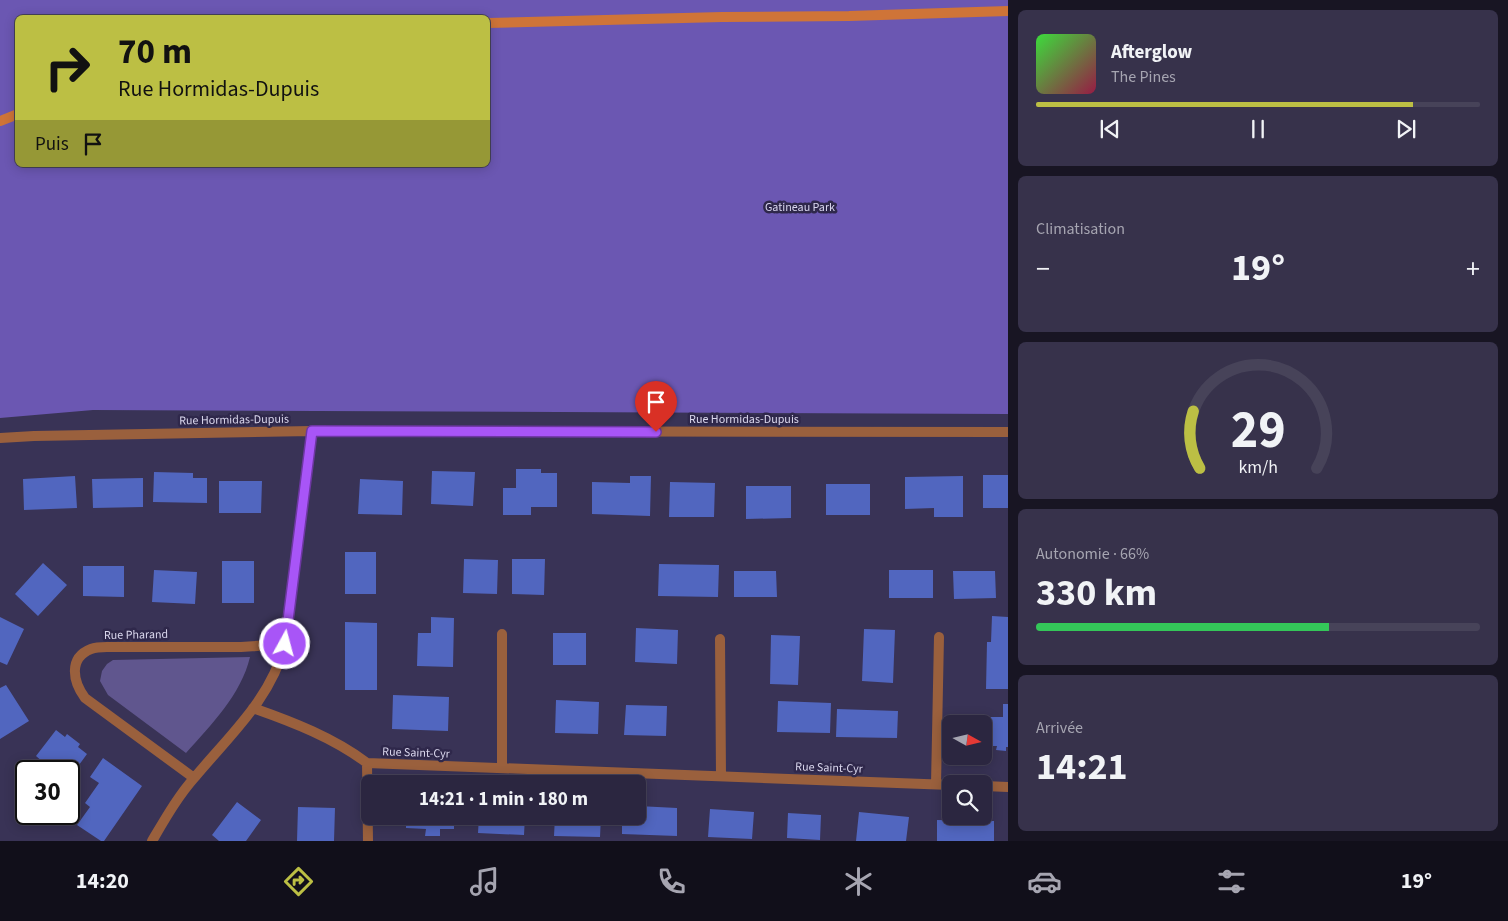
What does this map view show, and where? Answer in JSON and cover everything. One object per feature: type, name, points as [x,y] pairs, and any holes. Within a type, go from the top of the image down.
[{"type":"street","points":[[490,23],[1008,11]]},
{"type":"street","points":[[0,121],[15,115]]},
{"type":"street","points":[[152,841],[194,778],[253,708],[273,680],[280,664],[285,644],[312,431]]},
{"type":"street","name":"Rue Hormidas-Dupuis","points":[[0,438],[312,431],[1008,432]]},
{"type":"street","points":[[502,634],[502,768]]},
{"type":"street","points":[[936,784],[940,637]]},
{"type":"street","points":[[720,639],[721,776]]},
{"type":"street","name":"Rue Pharand","points":[[194,778],[85,698],[78,689],[74,677],[77,663],[83,653],[92,648],[107,647],[241,647],[285,644]]},
{"type":"street","name":"Rue Saint-Cyr","points":[[253,708],[318,734],[348,749],[367,763],[942,784]]},
{"type":"street","points":[[367,763],[368,841]]},
{"type":"street","points":[[992,786],[1008,787]]},
{"type":"shaded area","points":[[250,657],[240,684],[224,709],[186,753],[108,695],[100,681],[102,671],[113,660]]},
{"type":"green space","name":"Gatineau Park","points":[[0,0],[1008,0],[1008,414],[93,410],[0,418]]},
{"type":"building","points":[[516,469],[541,469],[541,473],[557,473],[557,507],[531,507],[531,515],[503,515],[503,488],[516,488]]},
{"type":"building","points":[[432,471],[475,472],[473,506],[431,504]]},
{"type":"building","points":[[154,472],[193,473],[193,478],[207,478],[207,503],[153,502]]},
{"type":"building","points":[[983,475],[1008,475],[1008,508],[983,508]]},
{"type":"building","points":[[75,476],[77,508],[24,510],[23,479]]},
{"type":"building","points":[[630,476],[651,476],[650,516],[592,514],[592,482],[630,483]]},
{"type":"building","points":[[963,476],[963,517],[934,517],[934,508],[905,509],[905,477]]},
{"type":"building","points":[[143,478],[143,507],[93,508],[92,479]]},
{"type":"building","points":[[360,479],[403,481],[402,515],[358,514]]},
{"type":"building","points":[[219,481],[262,481],[261,513],[219,513]]},
{"type":"building","points":[[670,482],[715,483],[714,517],[669,517]]},
{"type":"building","points":[[826,484],[870,484],[870,515],[826,515]]},
{"type":"building","points":[[746,486],[791,486],[791,518],[746,519]]},
{"type":"building","points":[[345,552],[376,552],[376,594],[345,594]]},
{"type":"building","points":[[464,559],[498,560],[497,594],[463,593]]},
{"type":"building","points":[[512,559],[545,559],[544,595],[512,594]]},
{"type":"building","points":[[222,561],[254,561],[254,603],[222,603]]},
{"type":"building","points":[[43,563],[67,585],[38,616],[15,594]]},
{"type":"building","points":[[659,564],[719,565],[718,597],[658,596]]},
{"type":"building","points":[[83,566],[124,566],[124,597],[83,596]]},
{"type":"building","points":[[154,570],[197,572],[195,604],[152,602]]},
{"type":"building","points":[[889,570],[933,570],[933,598],[889,598]]},
{"type":"building","points":[[734,571],[776,571],[777,597],[734,597]]},
{"type":"building","points":[[953,571],[995,571],[996,598],[954,599]]},
{"type":"building","points":[[992,616],[1008,617],[1008,689],[986,689],[987,642],[991,642]]},
{"type":"building","points":[[0,617],[24,629],[7,665],[0,662]]},
{"type":"building","points":[[431,617],[454,618],[453,667],[417,666],[418,633],[431,633]]},
{"type":"building","points":[[345,622],[377,623],[377,690],[345,690]]},
{"type":"building","points":[[636,628],[678,630],[677,664],[635,662]]},
{"type":"building","points":[[864,629],[895,630],[893,683],[862,681]]},
{"type":"building","points":[[553,633],[586,633],[586,665],[553,665]]},
{"type":"building","points":[[771,635],[800,636],[798,685],[770,684]]},
{"type":"building","points":[[6,685],[29,721],[0,739],[0,688]]},
{"type":"building","points":[[393,695],[449,697],[448,731],[392,729]]},
{"type":"building","points":[[556,700],[599,702],[598,734],[555,733]]},
{"type":"building","points":[[778,701],[831,703],[830,733],[777,732]]},
{"type":"building","points":[[1003,704],[1008,704],[1008,747],[1006,747],[1006,751],[996,750],[997,746],[992,746],[992,717],[1003,717]]},
{"type":"building","points":[[626,705],[667,706],[666,736],[624,735]]},
{"type":"building","points":[[837,709],[898,711],[897,738],[836,737]]},
{"type":"building","points":[[56,730],[65,737],[67,734],[80,744],[78,747],[87,754],[80,764],[80,760],[41,760],[36,756]]},
{"type":"building","points":[[103,758],[142,786],[104,841],[101,841],[77,825],[80,825],[80,821],[90,807],[85,803],[99,783],[90,777]]},
{"type":"building","points":[[237,802],[261,820],[246,841],[219,841],[212,835]]},
{"type":"building","points":[[646,806],[677,808],[677,836],[622,834],[622,825],[646,825]]},
{"type":"building","points":[[298,807],[335,808],[334,841],[297,841]]},
{"type":"building","points":[[710,809],[754,812],[752,839],[708,837]]},
{"type":"building","points":[[859,812],[909,817],[906,841],[856,841]]},
{"type":"building","points":[[788,813],[821,815],[820,840],[787,838]]},
{"type":"building","points":[[937,820],[942,820],[942,825],[992,825],[992,821],[994,821],[994,841],[937,841]]},
{"type":"building","points":[[406,825],[454,825],[454,829],[440,829],[440,836],[425,836],[426,829],[406,828]]},
{"type":"building","points":[[478,825],[525,825],[524,835],[478,833]]},
{"type":"building","points":[[555,825],[601,825],[600,837],[554,836]]},
{"type":"route","points":[[285,644],[312,431],[656,432]]}]
